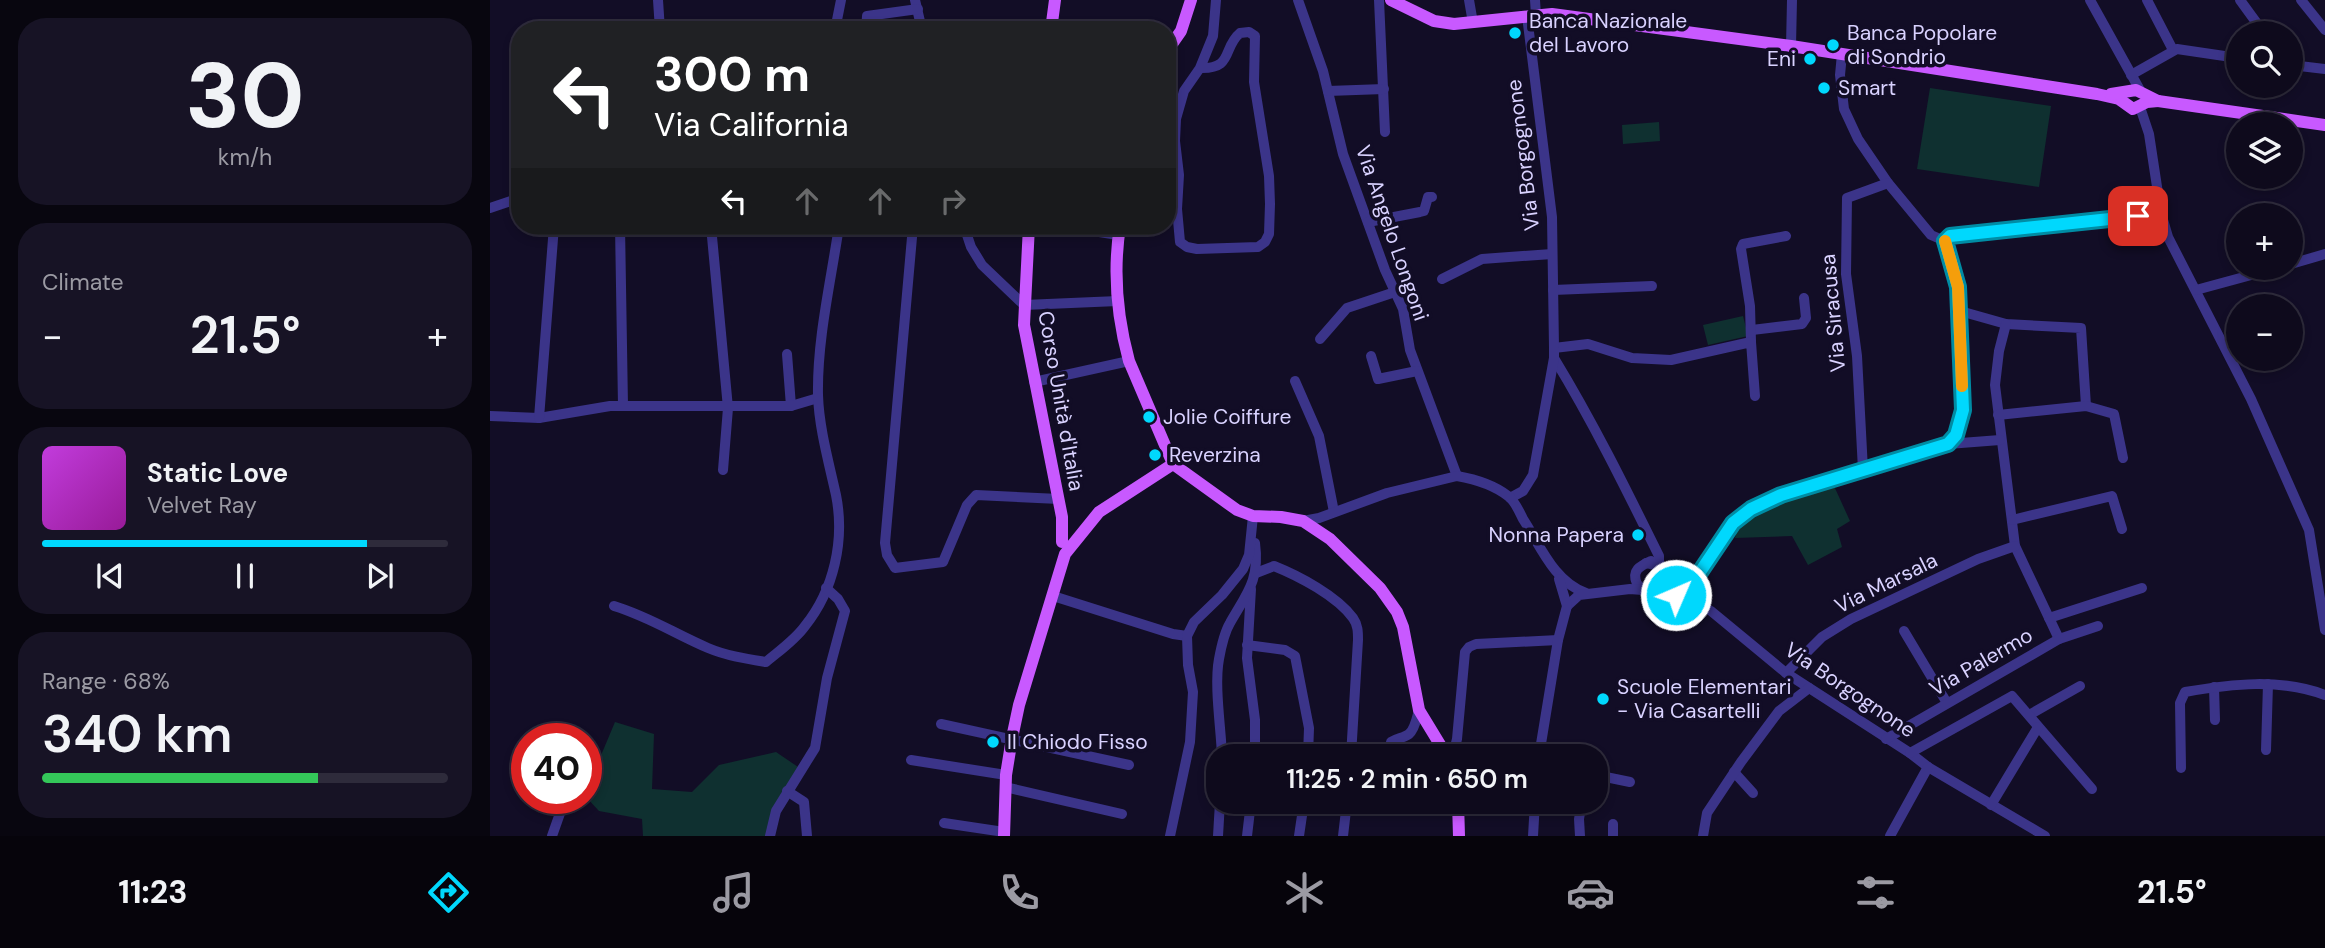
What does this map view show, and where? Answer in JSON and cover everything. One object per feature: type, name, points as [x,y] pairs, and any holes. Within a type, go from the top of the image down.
[{"type":"main road","points":[[1052,21],[1055,0]]},
{"type":"main road","points":[[1176,38],[1191,0]]},
{"type":"main road","points":[[1391,0],[1434,21],[1454,24],[1552,14],[1791,46],[2097,94],[2325,125]]},
{"type":"main road","name":"Corso Unità d'Italia","points":[[1028,235],[1024,325],[1059,499],[1063,549]]},
{"type":"main road","points":[[1119,235],[1116,268],[1118,301],[1129,361],[1173,464],[1252,521],[1281,517],[1316,524],[1371,579],[1396,612],[1403,627],[1419,709],[1440,744]]},
{"type":"main road","points":[[1004,834],[1005,781],[1012,738],[1019,705],[1054,596],[1063,549],[1099,512],[1173,464]]},
{"type":"main road","points":[[1459,814],[1460,836]]},
{"type":"street","points":[[658,0],[659,21]]},
{"type":"street","points":[[837,21],[841,0]]},
{"type":"street","points":[[1176,119],[1184,91],[1200,68],[1213,36],[1216,0]]},
{"type":"street","name":"Via Angelo Longoni","points":[[1298,0],[1323,71],[1343,154],[1403,309],[1410,350],[1457,476]]},
{"type":"street","points":[[1378,0],[1385,132]]},
{"type":"street","points":[[1469,0],[1473,23]]},
{"type":"street","name":"Via Borgognone","points":[[1535,0],[1531,15],[1552,217],[1554,353],[1656,551],[1660,569],[1674,584],[1786,673],[1928,767],[2045,836]]},
{"type":"street","points":[[1791,46],[1792,0]]},
{"type":"street","points":[[2090,0],[2131,75],[2135,99],[2147,127],[2161,213],[2171,243],[2251,399],[2309,530],[2325,630]]},
{"type":"street","points":[[2147,0],[2173,50]]},
{"type":"street","points":[[2240,0],[2255,21]]},
{"type":"street","points":[[2301,0],[2325,30]]},
{"type":"street","points":[[867,21],[867,16],[916,4]]},
{"type":"street","points":[[1176,150],[1180,242],[1187,247],[1197,248],[1258,247],[1265,242],[1269,234],[1269,176],[1254,82],[1255,36],[1249,32],[1240,33],[1233,40],[1219,66],[1200,68]]},
{"type":"street","points":[[2131,75],[2173,50],[2226,57]]},
{"type":"street","points":[[1842,54],[1840,75],[1844,109],[1858,139],[1888,183],[1931,235],[1945,241]]},
{"type":"street","points":[[2303,66],[2325,69]]},
{"type":"street","points":[[1328,91],[1384,89]]},
{"type":"street","name":"Via Siracusa","points":[[1863,470],[1857,356],[1846,274],[1847,198],[1888,183]]},
{"type":"street","points":[[1368,222],[1424,211],[1428,197],[1432,197]]},
{"type":"street","points":[[490,208],[511,201]]},
{"type":"street","points":[[1945,241],[1960,233],[2161,213]]},
{"type":"street","points":[[539,418],[553,235]]},
{"type":"street","points":[[620,235],[623,406]]},
{"type":"street","points":[[712,235],[728,408],[723,470]]},
{"type":"street","points":[[614,606],[640,614],[709,648],[766,662],[805,627],[822,601],[837,557],[840,537],[836,497],[818,398],[818,366],[838,235]]},
{"type":"street","points":[[913,235],[885,543],[887,555],[895,568],[943,562],[967,505],[976,495],[1059,499]]},
{"type":"street","points":[[967,235],[982,265],[1024,305],[1118,301]]},
{"type":"street","points":[[1755,397],[1752,336],[1741,248],[1749,242],[1786,236]]},
{"type":"street","points":[[1945,241],[1958,287],[1963,410],[1956,435],[1948,444]]},
{"type":"street","points":[[1442,279],[1482,259],[1552,254]]},
{"type":"street","points":[[2303,260],[2325,254]]},
{"type":"street","points":[[2196,290],[2233,280]]},
{"type":"street","points":[[1553,290],[1652,286]]},
{"type":"street","points":[[1320,339],[1347,308],[1395,292]]},
{"type":"street","points":[[1510,498],[1523,491],[1532,475],[1554,353],[1588,344],[1632,358],[1671,360],[1692,356],[1752,336],[1802,324],[1806,318],[1804,298]]},
{"type":"street","points":[[1960,311],[2006,324],[2081,328],[2086,406]]},
{"type":"street","points":[[2006,324],[1995,385],[2015,546],[2059,639]]},
{"type":"street","points":[[787,354],[791,406]]},
{"type":"street","points":[[1371,356],[1378,379],[1417,371]]},
{"type":"street","points":[[1034,382],[1129,361]]},
{"type":"street","points":[[1295,380],[1320,436],[1334,512]]},
{"type":"street","points":[[490,416],[539,418],[623,406],[791,406],[818,398]]},
{"type":"street","points":[[1998,415],[2086,406],[2114,414],[2123,458]]},
{"type":"street","points":[[1686,592],[1733,523],[1751,509],[1781,495],[1948,444],[2000,440]]},
{"type":"street","points":[[1316,524],[1334,512],[1387,493],[1457,476],[1497,489],[1510,498],[1557,574],[1567,606],[1558,640],[1541,744]]},
{"type":"street","points":[[2012,520],[2112,496],[2122,528]]},
{"type":"street","points":[[1221,744],[1217,674],[1219,659],[1229,624],[1251,588],[1256,573],[1252,521]]},
{"type":"street","points":[[1170,836],[1191,742],[1193,692],[1187,636],[1194,622],[1222,595],[1243,569],[1249,555],[1252,521]]},
{"type":"street","name":"Via Marsala","points":[[1786,673],[1822,637],[1851,620],[1979,559],[2015,546]]},
{"type":"street","points":[[1614,590],[1629,583],[1639,566],[1652,559],[1656,551]]},
{"type":"street","points":[[1634,575],[1637,584],[1647,590],[1660,584],[1660,569],[1654,564],[1646,563]]},
{"type":"street","points":[[1256,573],[1274,566],[1292,573],[1324,593],[1353,618],[1358,628],[1359,640],[1352,744]]},
{"type":"street","points":[[1557,574],[1570,585],[1587,593]]},
{"type":"street","name":"Via Palermo","points":[[2049,618],[2142,587]]},
{"type":"street","points":[[770,836],[776,811],[814,748],[845,611],[838,599],[826,588]]},
{"type":"street","points":[[1251,588],[1247,645],[1255,744]]},
{"type":"street","name":"Via Borgognone","points":[[1587,593],[1614,590],[1686,592]]},
{"type":"street","points":[[1567,606],[1574,598],[1587,593]]},
{"type":"street","points":[[1054,596],[1173,635],[1187,636]]},
{"type":"street","name":"Via Palermo","points":[[1886,739],[2059,639],[2098,626]]},
{"type":"street","points":[[1904,631],[1947,704]]},
{"type":"street","points":[[1456,744],[1465,652],[1469,647],[1476,643],[1558,640]]},
{"type":"street","points":[[1247,645],[1284,650],[1295,656],[1309,728],[1308,744]]},
{"type":"street","points":[[2266,750],[2268,684]]},
{"type":"street","points":[[2181,768],[2180,703],[2185,692],[2214,687],[2268,684],[2325,695]]},
{"type":"street","points":[[2029,715],[2080,686]]},
{"type":"street","points":[[2214,687],[2215,720]]},
{"type":"street","points":[[1703,836],[1707,813],[1734,772],[1779,711],[1809,688]]},
{"type":"street","points":[[1910,753],[2012,696],[2092,789]]},
{"type":"street","points":[[1391,744],[1408,735],[1419,709]]},
{"type":"street","points":[[941,724],[1129,765]]},
{"type":"street","points":[[1991,805],[2038,727]]},
{"type":"street","points":[[911,760],[1005,781],[1122,814]]},
{"type":"street","points":[[1891,836],[1928,767]]},
{"type":"street","points":[[1734,772],[1753,793]]},
{"type":"street","points":[[1608,777],[1630,782]]},
{"type":"street","points":[[787,791],[804,802],[809,834]]},
{"type":"street","points":[[552,836],[560,814]]},
{"type":"street","points":[[1218,836],[1219,814]]},
{"type":"street","points":[[1247,836],[1250,814]]},
{"type":"street","points":[[1299,836],[1302,814]]},
{"type":"street","points":[[1343,836],[1346,814]]},
{"type":"street","points":[[1533,836],[1534,814]]},
{"type":"street","points":[[1580,814],[1580,836]]},
{"type":"street","points":[[944,823],[1004,834]]},
{"type":"street","points":[[1613,824],[1613,836]]},
{"type":"green space","points":[[1930,88],[2051,106],[2039,187],[1917,169]]},
{"type":"green space","points":[[1659,122],[1660,141],[1623,144],[1622,125]]},
{"type":"green space","points":[[1743,316],[1748,336],[1708,345],[1703,325]]},
{"type":"green space","points":[[1834,486],[1850,521],[1837,529],[1842,547],[1808,565],[1792,536],[1735,538],[1740,527],[1762,510]]},
{"type":"green space","points":[[615,722],[654,734],[652,789],[692,792],[719,765],[776,752],[801,769],[787,791],[770,836],[643,836],[642,819],[602,812],[602,753]]},
{"type":"slow traffic","points":[[1945,241],[1958,287],[1962,386]]},
{"type":"place","name":"Banca Nazionale del Lavoro","points":[[1515,33]]},
{"type":"place","name":"Banca Popolare di Sondrio","points":[[1833,45]]},
{"type":"place","name":"Eni","points":[[1810,59]]},
{"type":"place","name":"Smart","points":[[1824,88]]},
{"type":"place","name":"Jolie Coiffure","points":[[1149,417]]},
{"type":"place","name":"Reverzina","points":[[1155,455]]},
{"type":"place","name":"Nonna Papera","points":[[1638,535]]},
{"type":"place","name":"Scuole Elementari - Via Casartelli","points":[[1603,699]]},
{"type":"place","name":"Il Chiodo Fisso","points":[[993,742]]},
{"type":"route","points":[[1676,595],[1688,590],[1733,523],[1751,509],[1781,495],[1948,444],[1956,435],[1963,410],[1958,287],[1945,241],[1950,236],[2138,216]]}]
